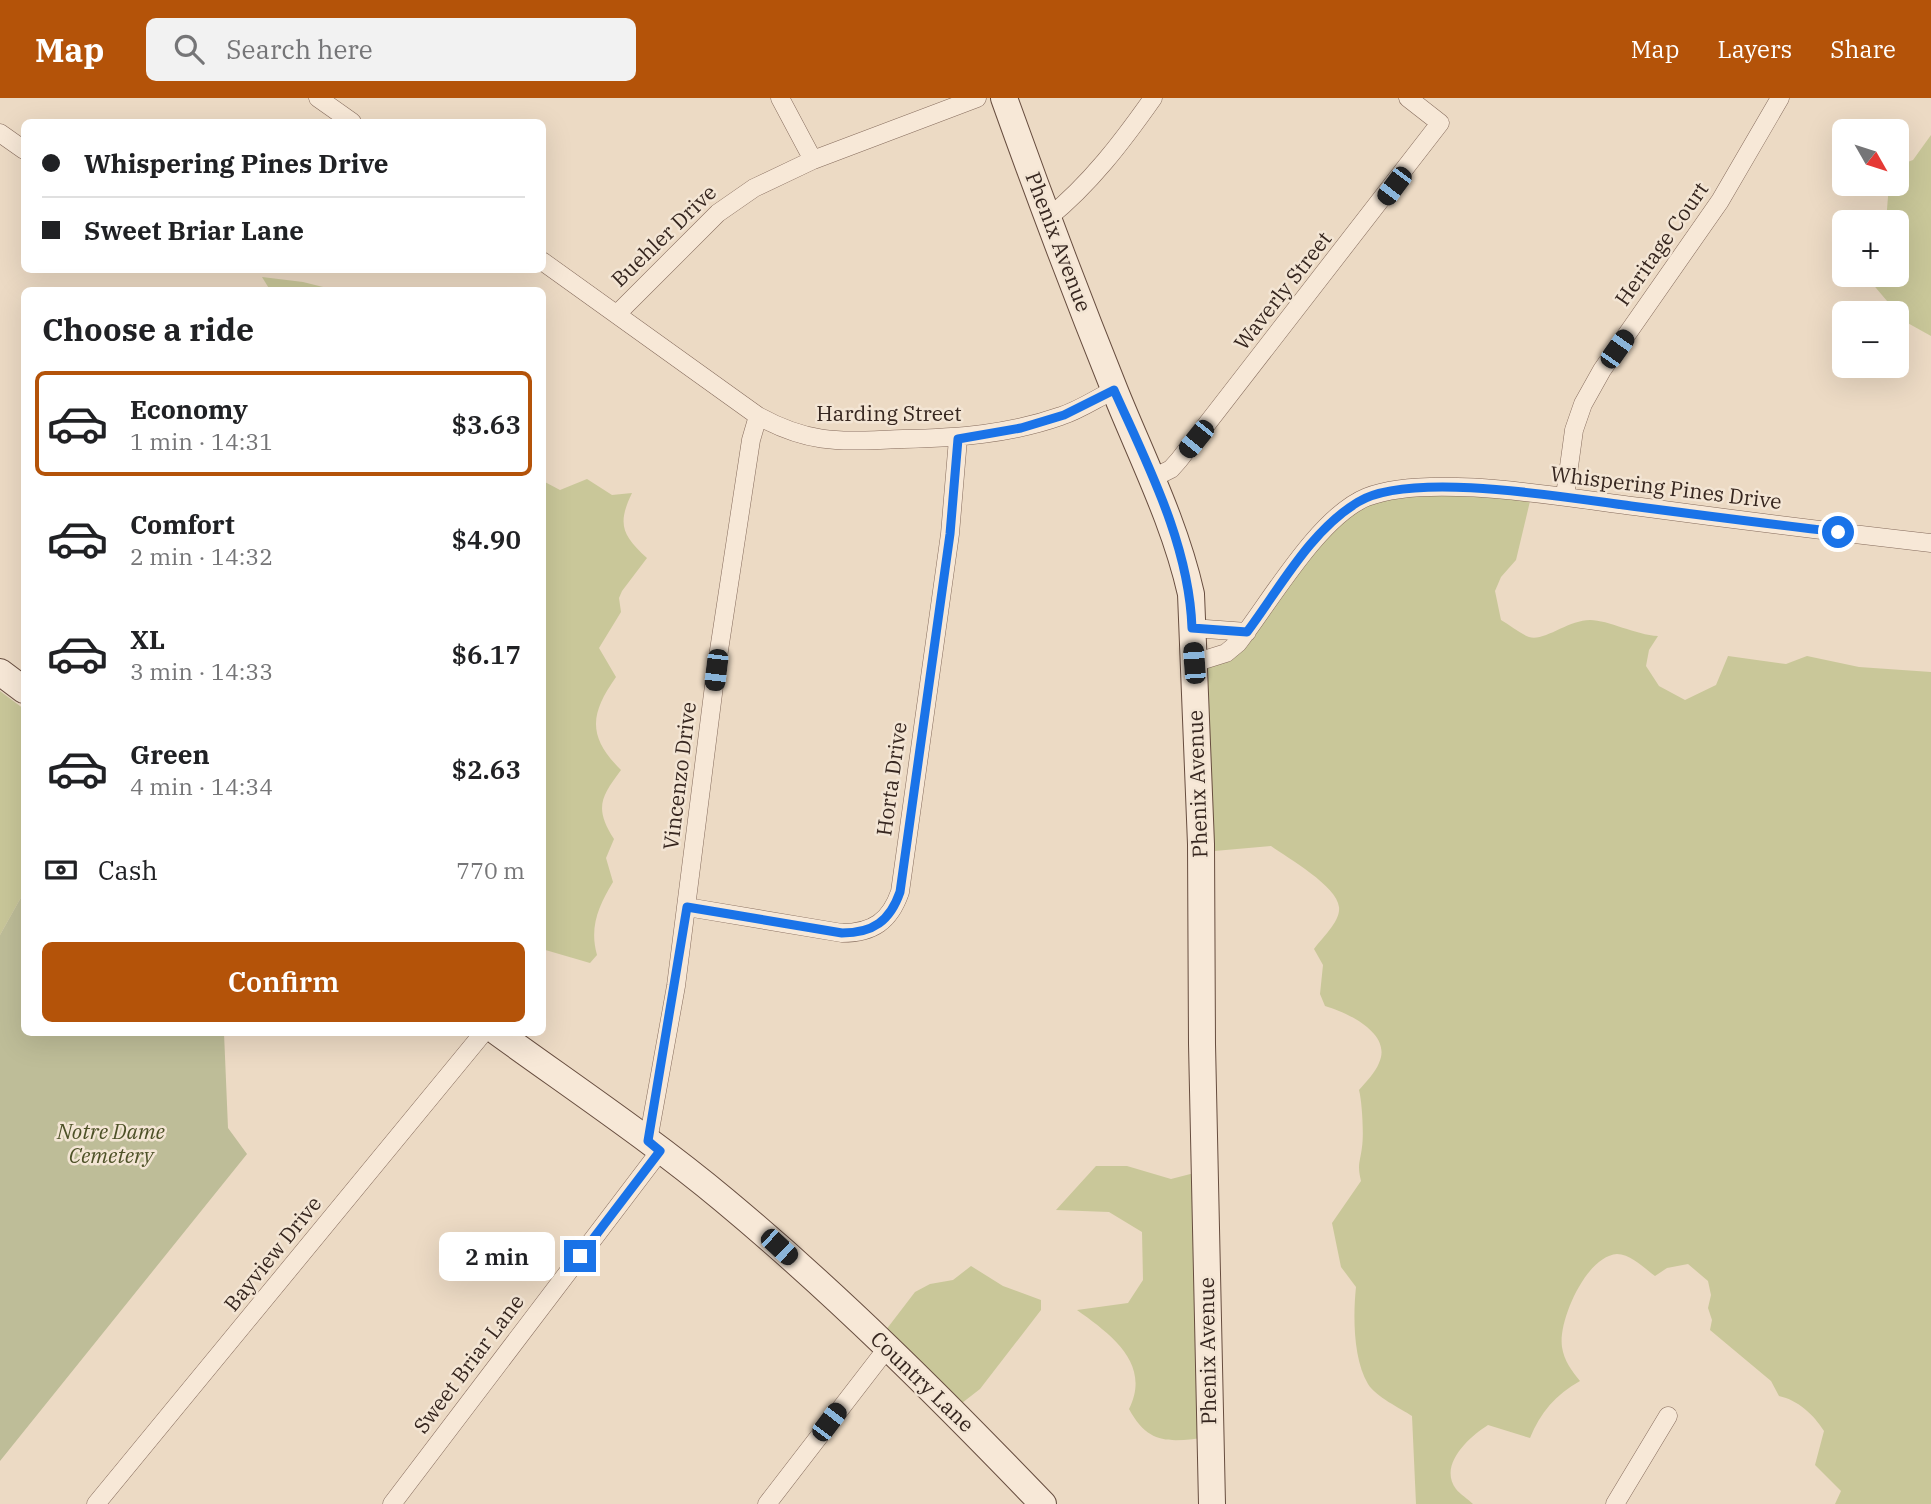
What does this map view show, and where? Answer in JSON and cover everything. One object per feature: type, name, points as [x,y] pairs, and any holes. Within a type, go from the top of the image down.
[{"type":"main road","name":"Phenix Avenue","points":[[1004,98],[1114,390],[1153,478],[1184,562],[1191,594],[1201,844],[1202,1044],[1212,1504]]},
{"type":"main road","points":[[0,672],[21,688]]},
{"type":"main road","name":"Country Lane","points":[[503,1036],[726,1202],[888,1347],[1043,1504]]},
{"type":"street","points":[[318,98],[348,119]]},
{"type":"street","points":[[780,98],[813,160]]},
{"type":"street","name":"Buehler Drive","points":[[618,313],[680,249],[733,200],[813,160],[977,98]]},
{"type":"street","points":[[1048,218],[1072,199],[1108,159],[1153,98]]},
{"type":"street","name":"Waverly Street","points":[[1153,478],[1180,460],[1440,122],[1408,98]]},
{"type":"street","name":"Heritage Court","points":[[1565,496],[1574,430],[1583,404],[1602,370],[1720,201],[1780,98]]},
{"type":"street","points":[[0,133],[21,147]]},
{"type":"street","name":"Harding Street","points":[[546,264],[758,416],[784,430],[817,440],[958,439],[1021,428],[1064,415],[1114,390]]},
{"type":"street","name":"Vincenzo Drive","points":[[654,1146],[716,670],[751,440],[758,416]]},
{"type":"street","name":"Horta Drive","points":[[687,907],[842,933],[865,933],[881,924],[894,909],[900,892],[950,534],[958,439]]},
{"type":"street","name":"Whispering Pines Drive","points":[[1194,663],[1226,653],[1247,632],[1317,539],[1356,503],[1368,496],[1425,487],[1565,496],[1931,543]]},
{"type":"street","points":[[1192,628],[1247,632]]},
{"type":"street","name":"Bayview Drive","points":[[96,1504],[481,1036]]},
{"type":"street","name":"Sweet Briar Lane","points":[[392,1504],[654,1146]]},
{"type":"street","points":[[767,1504],[888,1347]]},
{"type":"street","points":[[1615,1504],[1668,1416]]},
{"type":"shaded area","points":[[1931,135],[1931,336],[1909,324],[1909,301],[1887,301],[1875,287],[1909,287],[1909,210],[1887,210],[1888,196],[1909,196],[1909,162],[1913,160]]},
{"type":"shaded area","points":[[262,277],[323,287],[268,287]]},
{"type":"shaded area","points":[[587,479],[612,495],[632,493],[624,513],[624,528],[627,536],[647,558],[622,591],[619,598],[621,612],[599,648],[616,677],[601,702],[596,725],[602,746],[621,770],[602,803],[604,819],[614,839],[606,858],[613,882],[597,917],[594,935],[597,955],[590,963],[546,950],[546,483],[560,490]]},
{"type":"shaded area","points":[[1396,488],[1531,497],[1516,560],[1501,577],[1495,591],[1501,620],[1535,638],[1573,623],[1590,620],[1658,636],[1649,650],[1646,666],[1659,686],[1685,700],[1716,685],[1728,656],[1786,664],[1807,656],[1859,667],[1931,672],[1931,1504],[1835,1504],[1841,1491],[1815,1465],[1824,1431],[1805,1409],[1779,1396],[1771,1381],[1710,1330],[1712,1320],[1708,1308],[1711,1295],[1708,1281],[1688,1264],[1667,1268],[1655,1276],[1633,1259],[1617,1254],[1606,1258],[1585,1277],[1569,1307],[1562,1347],[1569,1366],[1580,1381],[1550,1405],[1530,1438],[1488,1425],[1458,1452],[1453,1461],[1451,1480],[1456,1489],[1473,1504],[1416,1504],[1412,1416],[1377,1393],[1363,1374],[1355,1337],[1356,1287],[1341,1267],[1332,1223],[1361,1181],[1359,1167],[1363,1127],[1359,1090],[1373,1074],[1382,1052],[1374,1033],[1355,1019],[1325,1006],[1320,994],[1323,965],[1314,949],[1334,924],[1339,912],[1336,899],[1330,890],[1311,873],[1271,846],[1203,852],[1198,665],[1228,653],[1312,536]]},
{"type":"shaded area","points":[[0,691],[21,707],[21,897],[0,935]]},
{"type":"shaded area","points":[[1096,1166],[1127,1166],[1171,1179],[1206,1170],[1211,1437],[1164,1439],[1145,1430],[1129,1409],[1135,1393],[1135,1378],[1124,1351],[1102,1329],[1077,1310],[1128,1303],[1143,1280],[1142,1232],[1109,1212],[1056,1210]]},
{"type":"shaded area","points":[[971,1266],[1003,1286],[1041,1300],[1041,1310],[980,1389],[953,1410],[879,1339],[915,1292],[930,1284],[953,1280]]},
{"type":"green space","name":"Notre Dame Cemetery","points":[[21,897],[21,1036],[224,1036],[228,1128],[247,1154],[0,1461],[0,935]]},
{"type":"route","points":[[580,1256],[660,1151],[648,1141],[676,986],[687,907],[842,933],[865,933],[881,924],[894,909],[900,892],[950,534],[958,439],[1021,428],[1064,415],[1114,390],[1153,478],[1184,562],[1191,594],[1192,628],[1222,632],[1247,632],[1317,539],[1356,503],[1368,496],[1399,490],[1425,487],[1565,496],[1838,532]]}]
